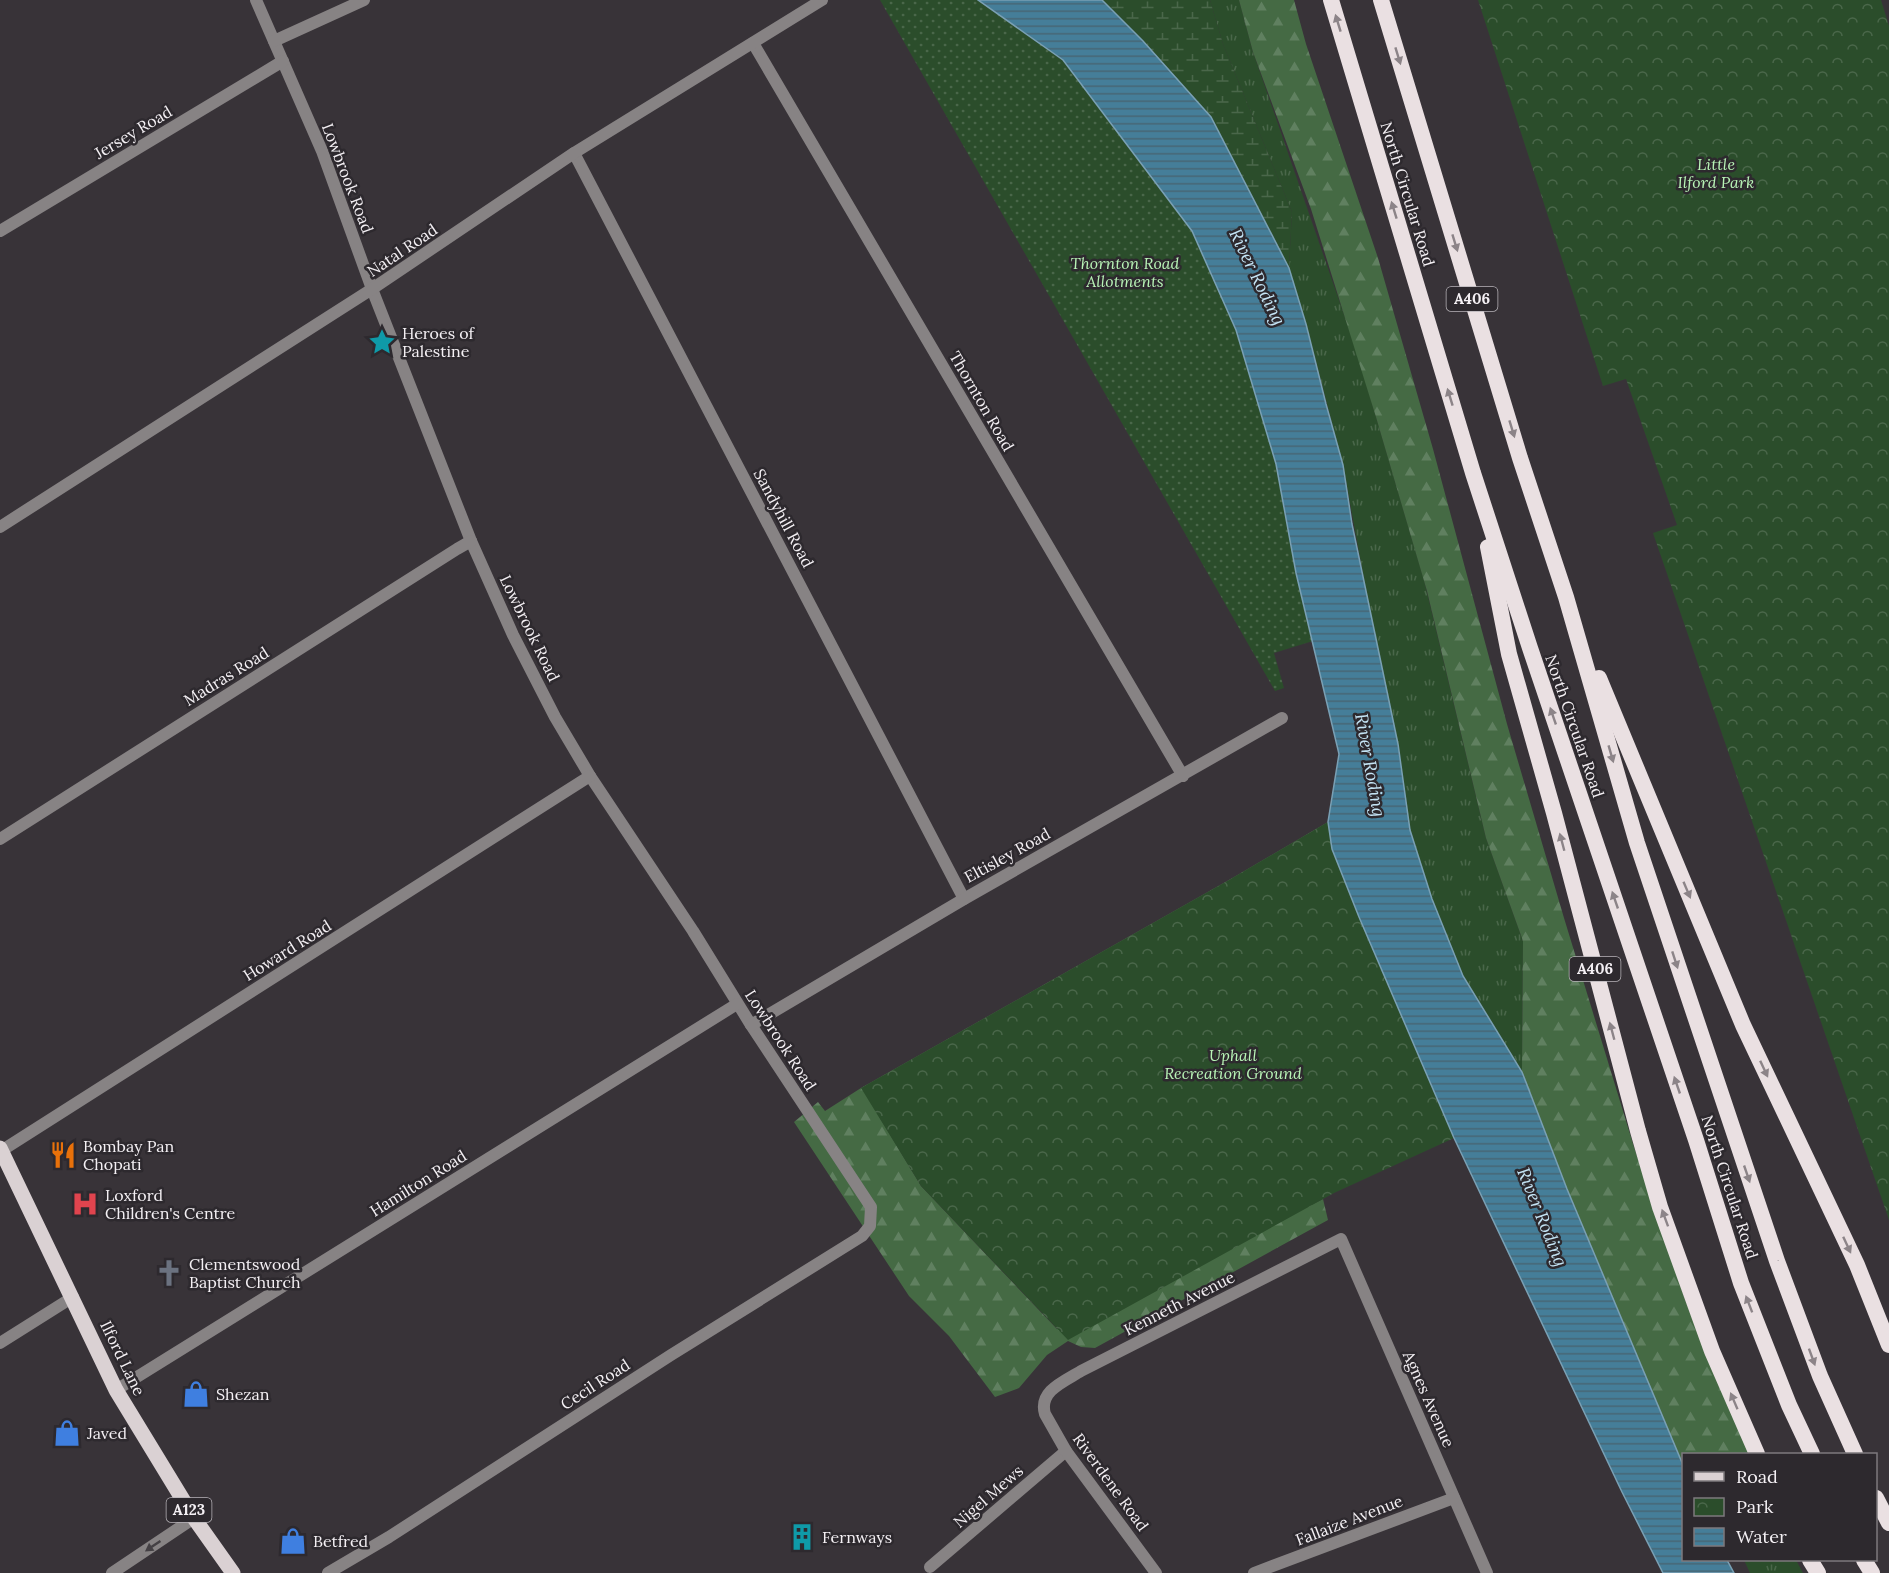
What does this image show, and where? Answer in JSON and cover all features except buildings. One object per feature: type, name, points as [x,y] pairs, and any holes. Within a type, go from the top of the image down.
[{"type":"highway","name":"North Circular Road","points":[[1331,0],[1473,473],[1534,660],[1696,1140],[1741,1283],[1789,1405],[1811,1453]]},
{"type":"highway","name":"North Circular Road","points":[[1381,0],[1520,458],[1566,597],[1637,843],[1777,1261],[1820,1376],[1854,1453]]},
{"type":"highway","name":"A406","points":[[1473,473],[1509,654],[1638,1131],[1660,1207],[1712,1351],[1756,1453]]},
{"type":"highway","name":"A406","points":[[1566,597],[1743,1026],[1857,1265],[1889,1345]]},
{"type":"highway","points":[[1877,1502],[1889,1523]]},
{"type":"main road","name":"Ilford Lane","points":[[1,1150],[117,1390],[194,1518],[233,1573]]},
{"type":"street","name":"Lowbrook Road","points":[[256,0],[322,151],[372,289],[471,542],[513,635],[555,717],[590,776],[871,1207],[872,1218]]},
{"type":"street","points":[[274,41],[364,0]]},
{"type":"street","name":"Natal Road","points":[[0,527],[372,289],[574,153],[822,0]]},
{"type":"street","name":"Thornton Road","points":[[753,43],[1183,776]]},
{"type":"street","name":"Jersey Road","points":[[0,231],[283,61]]},
{"type":"street","name":"Sandyhill Road","points":[[574,153],[964,899]]},
{"type":"street","name":"Madras Road","points":[[0,839],[447,555],[471,542]]},
{"type":"street","name":"Eltisley Road","points":[[751,1025],[964,899],[1282,718]]},
{"type":"street","name":"Howard Road","points":[[1,1150],[590,776]]},
{"type":"street","name":"Hamilton Road","points":[[117,1390],[737,1004]]},
{"type":"street","name":"Cecil Road","points":[[328,1573],[389,1537],[670,1356],[862,1236],[870,1226],[872,1218]]},
{"type":"street","name":"Kenneth Avenue","points":[[1043,1407],[1048,1392],[1081,1371],[1341,1239]]},
{"type":"street","name":"Agnes Avenue","points":[[1341,1239],[1487,1573]]},
{"type":"street","points":[[0,1343],[73,1297]]},
{"type":"street","name":"Riverdene Road","points":[[1043,1407],[1066,1451],[1156,1573]]},
{"type":"street","name":"Nigel Mews","points":[[930,1567],[1066,1451]]},
{"type":"street","name":"Fallaize Avenue","points":[[1254,1573],[1454,1497]]},
{"type":"street","points":[[112,1573],[194,1518]]},
{"type":"green space","name":"Thornton Road Allotments","points":[[880,0],[978,0],[1063,60],[1192,231],[1236,330],[1276,464],[1296,573],[1313,641],[1274,653],[1284,688],[1275,691]]},
{"type":"green space","points":[[1102,0],[1210,0],[1223,44],[1292,212],[1289,268],[1211,117],[1147,45]]},
{"type":"green space","points":[[1210,0],[1239,0],[1253,52],[1357,352],[1424,580],[1486,838],[1523,941],[1522,1072],[1463,976],[1432,899],[1410,830],[1343,465],[1289,268],[1292,212],[1223,44]]},
{"type":"green space","points":[[1239,0],[1294,0],[1306,44],[1378,258],[1433,449],[1507,724],[1634,1147],[1686,1302],[1749,1453],[1682,1453],[1682,1464],[1567,1189],[1522,1072],[1523,941],[1486,838],[1427,591],[1376,417],[1311,209],[1253,52]]},
{"type":"green space","name":"Little Ilford Park","points":[[1478,0],[1881,0],[1889,26],[1889,1220],[1653,533],[1677,525],[1626,379],[1603,386]]},
{"type":"green space","points":[[1328,822],[1332,849],[1454,1138],[871,1103],[921,1186],[1057,1329],[1323,1199],[1328,1220],[1095,1348],[1081,1347],[1068,1341],[1047,1355],[1019,1388],[995,1397],[949,1336],[909,1296],[794,1122],[818,1102],[825,1111],[861,1088]]},
{"type":"green space","name":"Uphall Recreation Ground","points":[[1328,822],[1332,849],[1359,917],[1454,1138],[1334,1193],[1068,1340],[921,1186],[861,1088]]},
{"type":"green space","points":[[1744,1561],[1797,1561],[1803,1573],[1750,1573]]},
{"type":"water","name":"River Roding","points":[[978,0],[1102,0],[1143,41],[1211,117],[1289,268],[1343,465],[1352,524],[1398,744],[1410,830],[1432,899],[1463,976],[1522,1072],[1567,1189],[1682,1463],[1682,1561],[1728,1561],[1734,1573],[1663,1573],[1622,1492],[1454,1138],[1332,849],[1328,822],[1339,754],[1296,573],[1276,464],[1236,330],[1192,231],[1063,60]]},
{"type":"place","name":"Heroes of Palestine","points":[[382,342]]},
{"type":"place","name":"Bombay Pan Chopati","points":[[63,1155]]},
{"type":"place","name":"Loxford Children's Centre","points":[[85,1204]]},
{"type":"place","name":"Clementswood Baptist Church","points":[[169,1273]]},
{"type":"place","name":"Shezan","points":[[196,1394]]},
{"type":"place","name":"Javed","points":[[67,1433]]},
{"type":"place","name":"Fernways","points":[[802,1537]]},
{"type":"place","name":"Betfred","points":[[293,1541]]}]
